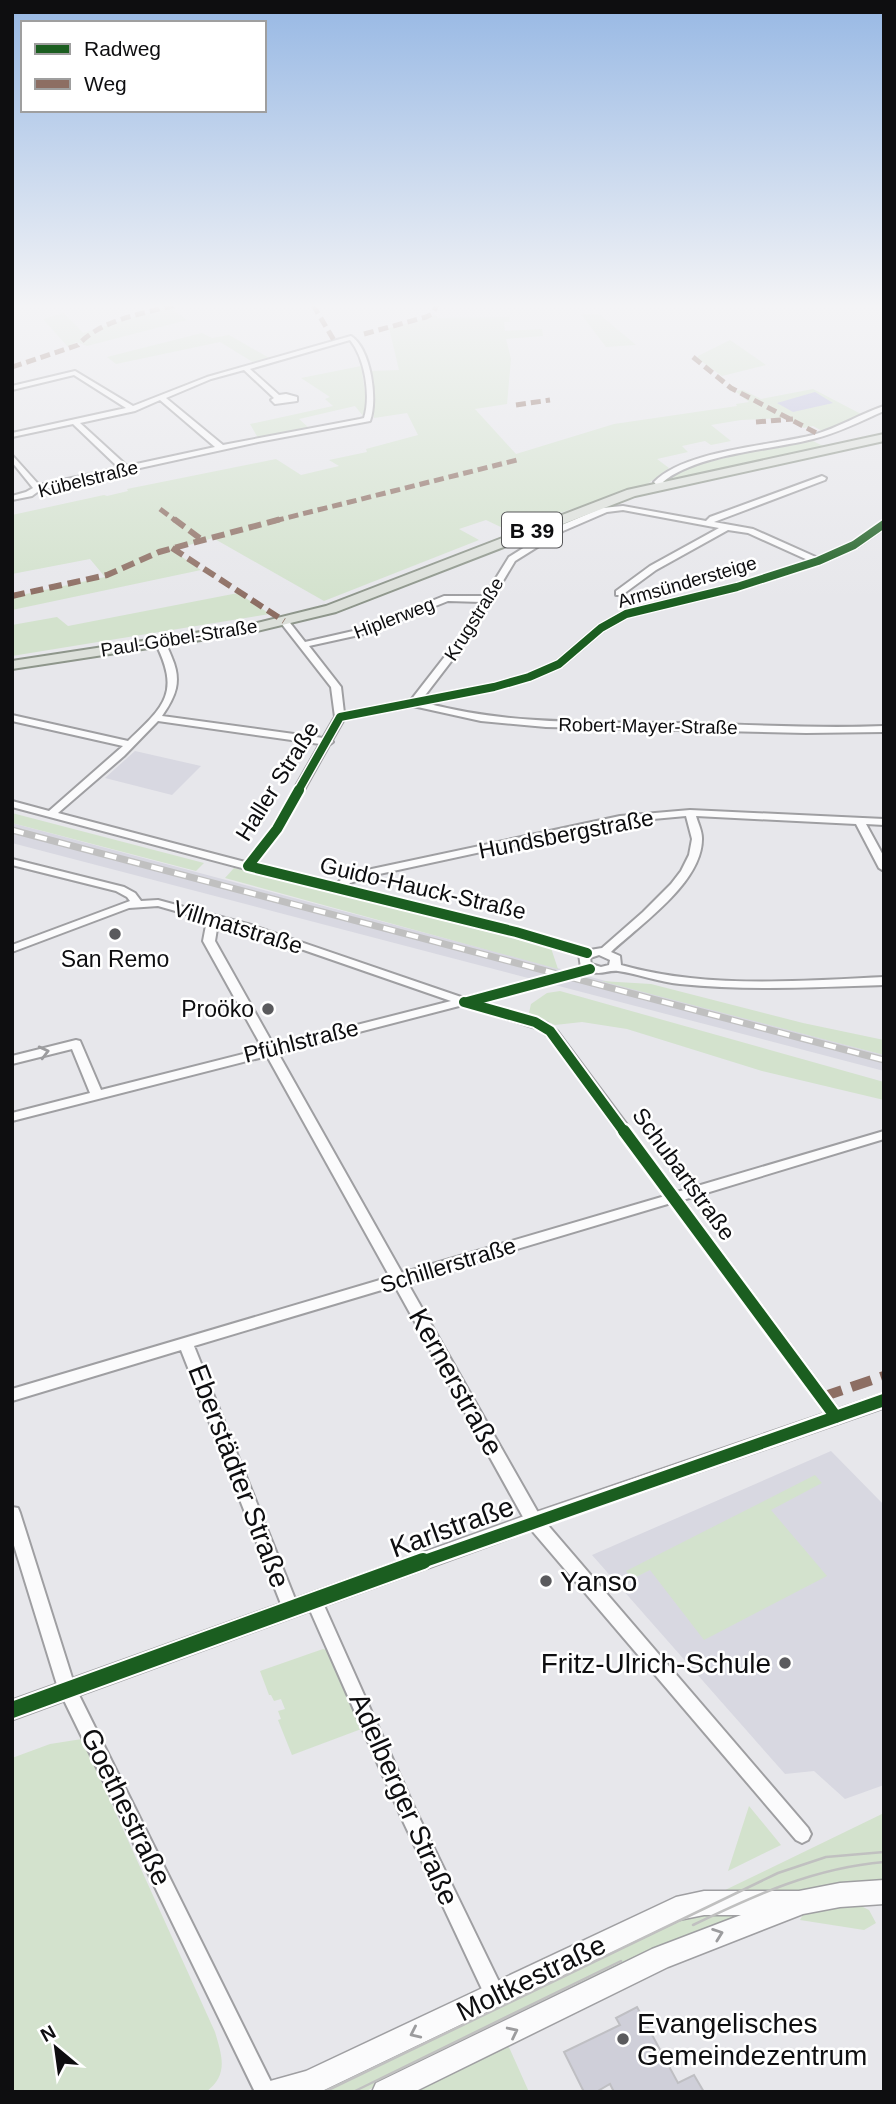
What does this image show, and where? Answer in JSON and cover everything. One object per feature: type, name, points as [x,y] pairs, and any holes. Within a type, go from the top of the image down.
[{"type":"main road","name":"B 39","points":[[284,621],[331,609],[604,503],[662,486],[884,437]]},
{"type":"main road","name":"Paul-Göbel-Straße","points":[[12,663],[284,621]]},
{"type":"street","points":[[123,403],[132,409]]},
{"type":"street","points":[[12,435],[148,403]]},
{"type":"street","points":[[168,403],[220,448]]},
{"type":"street","name":"Kübelstraße","points":[[12,498],[29,494],[37,488],[367,419],[369,403]]},
{"type":"street","points":[[662,486],[658,482],[661,477],[685,467],[813,437],[884,408]]},
{"type":"street","points":[[75,422],[125,469]]},
{"type":"street","points":[[12,457],[37,488]]},
{"type":"street","points":[[707,524],[713,519],[822,478]]},
{"type":"street","name":"Krugstraße","points":[[414,703],[443,670],[512,559],[524,549],[560,529],[615,508],[707,524]]},
{"type":"street","name":"Armsündersteige","points":[[340,718],[494,687],[529,677],[559,664],[601,628],[626,614],[737,587],[818,561],[854,545],[884,523]]},
{"type":"street","points":[[707,524],[768,537],[818,561]]},
{"type":"street","points":[[618,593],[653,568],[727,527]]},
{"type":"street","name":"Hiplerweg","points":[[303,645],[365,631],[447,598],[486,599]]},
{"type":"street","name":"Haller Straße","points":[[248,866],[277,829],[340,718],[336,687],[284,621]]},
{"type":"street","points":[[51,814],[157,718],[173,692],[174,679],[160,642]]},
{"type":"street","name":"Robert-Mayer-Straße","points":[[414,703],[439,710],[579,727],[674,726],[834,731],[884,729]]},
{"type":"street","points":[[12,718],[128,744]]},
{"type":"street","points":[[157,718],[328,742]]},
{"type":"street","name":"Guido-Hauck-Straße","points":[[12,804],[551,941],[587,953]]},
{"type":"street","points":[[590,968],[583,963],[587,953],[605,951],[686,873],[695,855],[697,836],[690,813]]},
{"type":"street","name":"Hundsbergstraße","points":[[338,889],[346,881],[367,873],[620,819],[690,813],[884,822]]},
{"type":"street","points":[[859,820],[884,868]]},
{"type":"street","name":"Villmatstraße","points":[[12,862],[120,889],[131,895],[137,903],[158,903],[247,927],[464,1002]]},
{"type":"street","points":[[12,949],[137,903]]},
{"type":"street","name":"Kernerstraße","points":[[213,918],[209,941],[534,1521],[802,1834]]},
{"type":"street","points":[[605,951],[616,958],[614,967],[647,976],[723,983],[884,981]]},
{"type":"street","name":"Pfühlstraße","points":[[12,1117],[590,968],[606,971],[614,967]]},
{"type":"street","name":"Schubartstraße","points":[[464,1002],[535,1023],[550,1031],[836,1417]]},
{"type":"street","points":[[12,1060],[76,1044],[97,1095]]},
{"type":"street","name":"Schillerstraße","points":[[12,1395],[884,1135]]},
{"type":"street","name":"Eberstädter Straße","points":[[187,1343],[291,1609]]},
{"type":"street","name":"Karlstraße","points":[[12,1708],[534,1521],[884,1400]]},
{"type":"street","name":"Goethestraße","points":[[12,1513],[67,1688],[266,2092]]},
{"type":"street","name":"Adelberger Straße","points":[[314,1601],[409,1815],[495,1995]]},
{"type":"street","name":"Moltkestraße","points":[[384,2092],[661,1958],[799,1903],[840,1895],[884,1892]]},
{"type":"street","name":"Moltkestraße","points":[[272,2092],[308,2084],[676,1909],[704,1903],[799,1903]]},
{"type":"shaded area","points":[[135,751],[201,766],[172,795],[105,778]]},
{"type":"shaded area","points":[[12,823],[884,1055],[884,1071],[12,843]]},
{"type":"shaded area","name":"Fritz-Ulrich-Schule","points":[[831,1451],[884,1505],[884,1785],[845,1799],[814,1771],[785,1774],[592,1555]]},
{"type":"green space","points":[[330,403],[367,403],[368,412],[366,417],[354,420],[363,416],[355,406],[299,419],[309,428],[258,438],[250,424],[333,406]]},
{"type":"green space","points":[[373,403],[507,403],[475,409],[516,454],[614,424],[741,403],[840,403],[861,414],[824,432],[813,426],[804,428],[787,418],[741,420],[711,425],[731,441],[711,445],[705,441],[682,446],[688,452],[657,459],[669,468],[646,485],[507,530],[486,520],[459,529],[479,540],[324,601],[213,538],[172,550],[201,570],[12,610],[12,597],[105,577],[90,559],[12,574],[12,515],[276,459],[301,475],[339,466],[329,460],[367,452],[366,449],[418,435],[407,413],[374,418]]},
{"type":"green space","points":[[811,440],[823,446],[667,480],[691,467],[711,461]]},
{"type":"green space","points":[[238,593],[270,614],[12,656],[12,625],[57,617],[68,626]]},
{"type":"green space","points":[[12,813],[204,863],[196,871],[12,823]]},
{"type":"green space","points":[[234,868],[551,948],[558,969],[225,878]]},
{"type":"green space","points":[[601,981],[651,984],[803,1023],[884,1040],[884,1055]]},
{"type":"green space","points":[[560,991],[884,1082],[884,1100],[762,1071],[627,1029],[582,1022],[555,1025],[529,1013],[531,1004],[547,993]]},
{"type":"green space","points":[[815,1475],[822,1483],[771,1510],[827,1576],[704,1640],[650,1570],[632,1579],[626,1571]]},
{"type":"green space","points":[[323,1649],[330,1651],[364,1728],[292,1755],[278,1720],[281,1719],[278,1711],[285,1709],[281,1699],[274,1701],[269,1695],[260,1671]]},
{"type":"green space","points":[[82,1739],[215,2032],[221,2057],[221,2072],[206,2092],[12,2092],[12,1758],[50,1744]]},
{"type":"green space","points":[[749,1806],[781,1845],[728,1871]]},
{"type":"green space","points":[[884,1813],[884,1880],[852,1882],[782,1894],[721,1892]]},
{"type":"green space","points":[[859,1905],[869,1910],[876,1923],[864,1930],[800,1920],[804,1913]]},
{"type":"green space","points":[[678,1914],[739,1914],[739,1917],[364,2092],[312,2092]]},
{"type":"green space","points":[[508,2045],[529,2092],[413,2092]]},
{"type":"water","points":[[777,403],[832,403],[793,412]]},
{"type":"building","name":"Evangelisches Gemeindezentrum","points":[[637,2007],[678,2083],[694,2075],[704,2092],[614,2092],[610,2084],[596,2092],[584,2092],[564,2052],[620,2025],[616,2018]]},
{"type":"tram line","points":[[324,2092],[778,1873],[826,1857],[884,1852]]},
{"type":"tram line","points":[[693,1925],[786,1884],[833,1870],[884,1862]]},
{"type":"tram line","points":[[353,2092],[621,1961]]},
{"type":"railway","points":[[12,830],[884,1060]]},
{"type":"marked path","points":[[516,405],[528,403]]},
{"type":"marked path","points":[[761,403],[820,435]]},
{"type":"marked path","points":[[756,422],[793,419]]},
{"type":"marked path","points":[[12,596],[107,575],[159,552],[201,539],[517,460]]},
{"type":"marked path","points":[[160,509],[201,539]]},
{"type":"marked path","points":[[172,548],[284,621]]},
{"type":"marked path","points":[[822,1397],[884,1376]]},
{"type":"cycle path","points":[[587,953],[516,932],[248,866],[277,829],[340,717],[494,687],[529,677],[559,664],[601,628],[626,614],[737,587],[818,561],[854,545],[884,524]]},
{"type":"cycle path","points":[[467,1002],[590,969]]},
{"type":"cycle path","points":[[464,1002],[535,1022],[550,1031],[836,1417]]},
{"type":"cycle path","points":[[12,1710],[534,1521],[884,1400]]},
{"type":"place","name":"San Remo","points":[[115,934]]},
{"type":"place","name":"Proöko","points":[[268,1009]]},
{"type":"place","name":"Yanso","points":[[546,1581]]},
{"type":"place","name":"Fritz-Ulrich-Schule","points":[[785,1663]]},
{"type":"place","name":"Evangelisches Gemeindezentrum","points":[[623,2039]]}]
